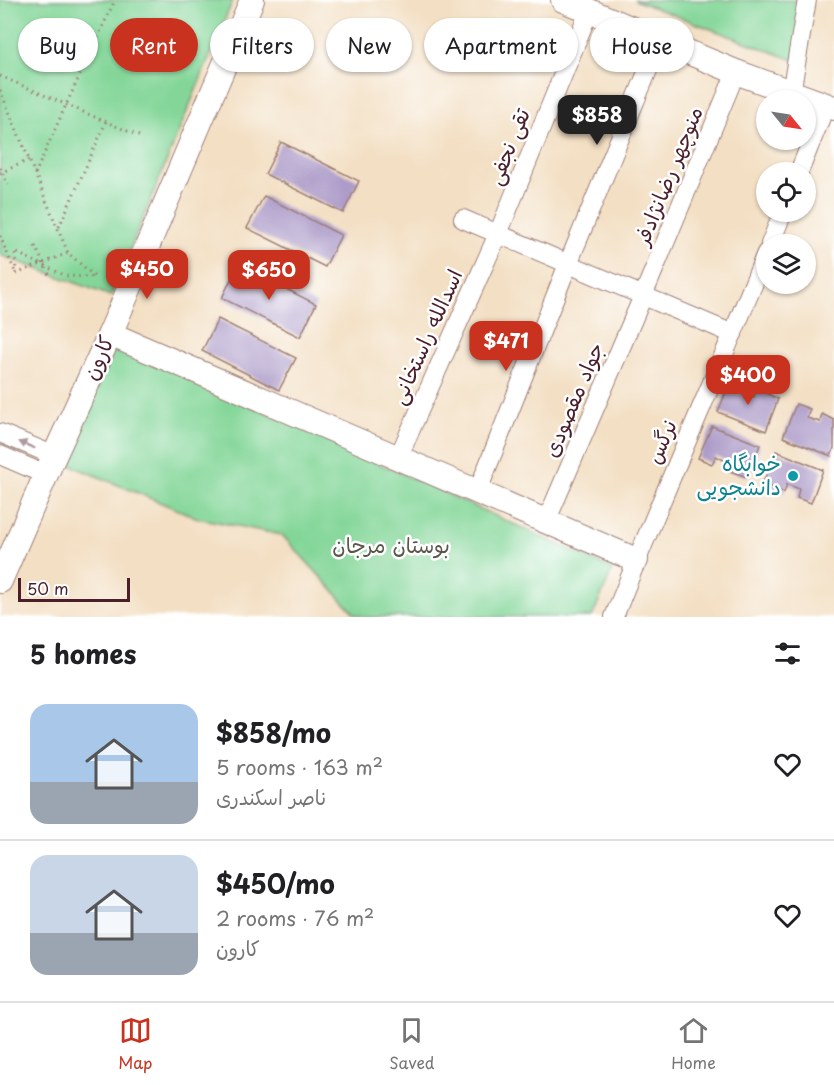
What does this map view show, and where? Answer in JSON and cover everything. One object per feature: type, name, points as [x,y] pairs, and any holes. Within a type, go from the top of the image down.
[{"type":"street","name":"کارون","points":[[0,581],[110,334],[252,0]]},
{"type":"street","points":[[563,0],[606,18]]},
{"type":"street","points":[[792,90],[807,0]]},
{"type":"street","name":"تقی نجفی","points":[[498,234],[589,11]]},
{"type":"street","points":[[694,55],[783,90]]},
{"type":"street","points":[[477,493],[647,72]]},
{"type":"street","name":"منوچهر رضانژادفر","points":[[643,296],[735,72]]},
{"type":"street","points":[[804,162],[830,106]]},
{"type":"street","points":[[462,219],[734,334]]},
{"type":"street","name":"اسدالله راستخانی","points":[[398,458],[498,234]]},
{"type":"street","name":"نرگس","points":[[614,617],[756,278]]},
{"type":"street","name":"جواد مقصودی","points":[[546,522],[643,296]]},
{"type":"street","points":[[110,334],[636,560]]},
{"type":"street","points":[[0,433],[50,466]]},
{"type":"street","points":[[0,455],[50,466]]},
{"type":"path","points":[[35,174],[115,0]]},
{"type":"path","points":[[0,76],[139,136]]},
{"type":"path","points":[[0,90],[68,253],[95,277],[66,276],[15,252],[16,274]]},
{"type":"path","points":[[58,228],[106,122]]},
{"type":"path","points":[[8,185],[1,171],[29,160]]},
{"type":"path","points":[[0,236],[16,274]]},
{"type":"path","points":[[35,246],[50,277]]},
{"type":"path","points":[[16,274],[68,253]]},
{"type":"green space","points":[[0,0],[233,0],[226,18],[210,18],[210,56],[111,296],[0,255]]},
{"type":"green space","points":[[634,0],[804,0],[796,61],[694,23],[694,18],[682,18]]},
{"type":"green space","name":"بوستان مرجان","points":[[115,344],[613,569],[592,617],[365,617],[355,614],[282,535],[198,518],[63,462]]},
{"type":"building","points":[[281,142],[359,181],[343,213],[265,174]]},
{"type":"building","points":[[264,196],[341,235],[325,267],[247,228]]},
{"type":"building","points":[[238,265],[316,304],[300,337],[222,298]]},
{"type":"building","points":[[218,319],[296,358],[279,390],[202,351]]},
{"type":"building","name":"خوابگاه دانشجویی","points":[[731,379],[745,384],[742,393],[754,397],[757,389],[778,399],[766,431],[718,412]]},
{"type":"building","name":"خوابگاه دانشجویی","points":[[796,404],[810,409],[807,418],[820,422],[822,414],[834,420],[834,448],[831,456],[783,437]]},
{"type":"building","name":"خوابگاه دانشجویی","points":[[712,426],[760,445],[747,477],[724,469],[728,462],[716,456],[712,464],[698,458]]},
{"type":"building","name":"خوابگاه دانشجویی","points":[[776,451],[823,470],[811,503],[797,498],[799,489],[787,484],[784,493],[763,483]]},
{"type":"place","name":"خوابگاه دانشجویی","points":[[793,476]]}]
